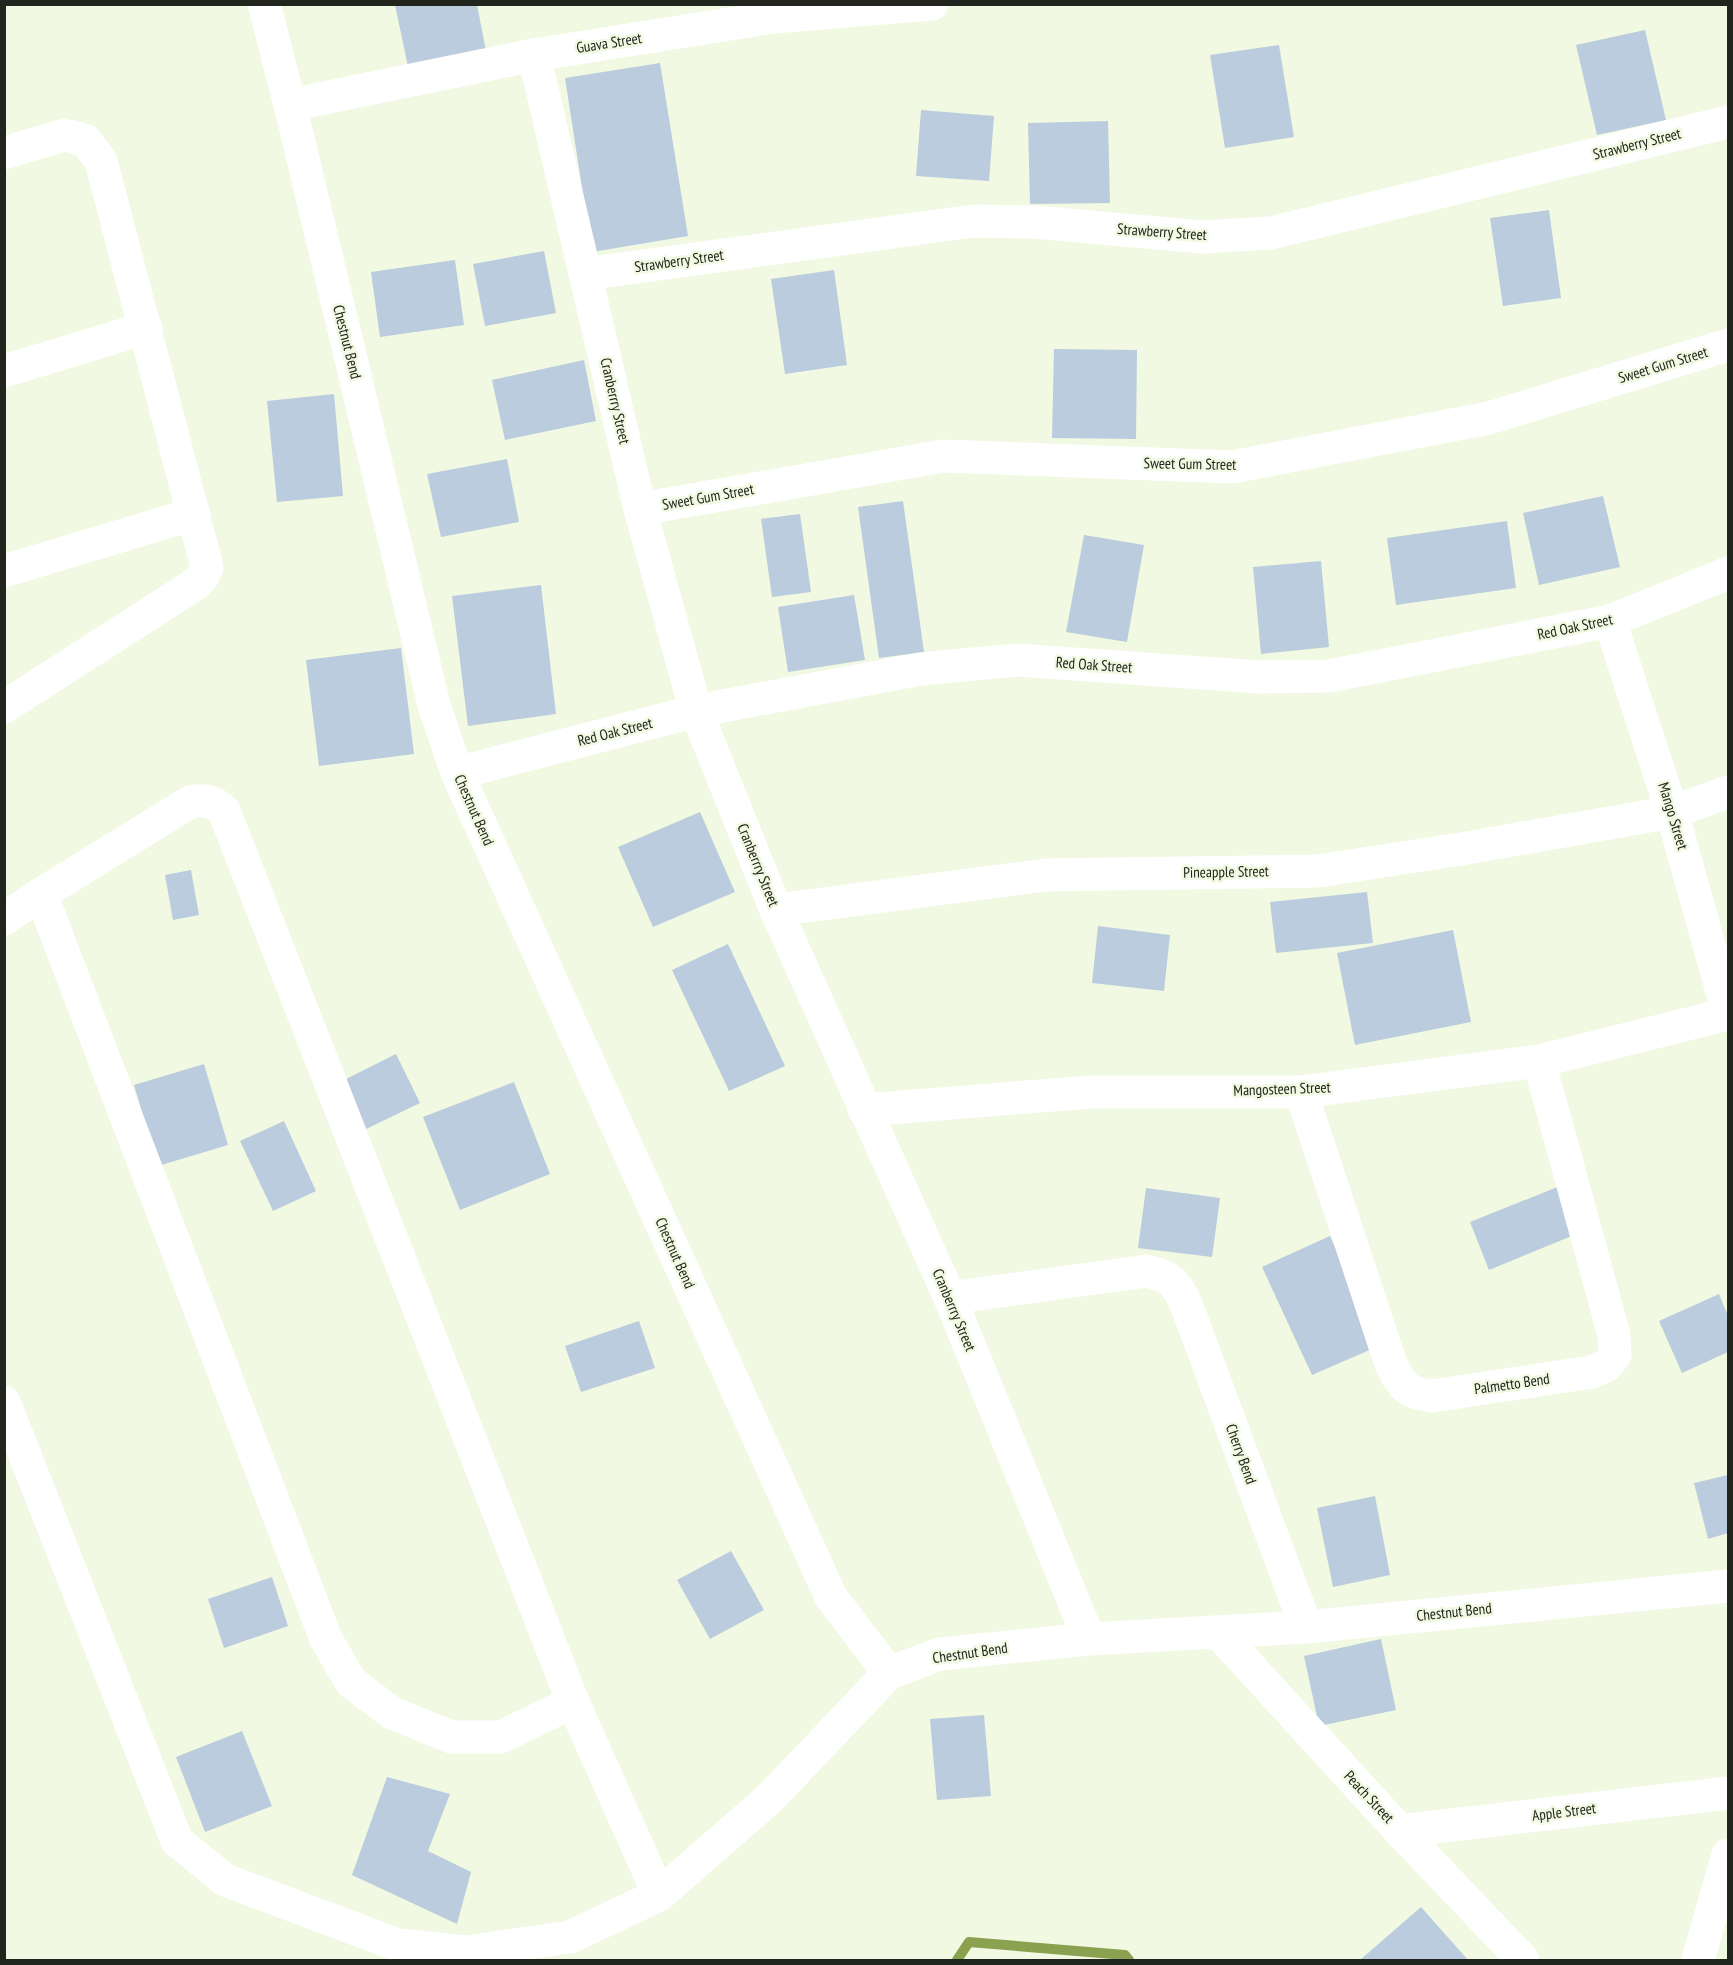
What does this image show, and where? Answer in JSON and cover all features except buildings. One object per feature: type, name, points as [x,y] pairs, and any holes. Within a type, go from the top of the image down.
[{"type":"street","name":"Chestnut Bend","points":[[264,4],[434,705],[457,773],[831,1598],[889,1673],[940,1654],[1089,1639],[1305,1627],[1728,1586]]},
{"type":"street","name":"Guava Street","points":[[290,105],[534,55],[771,11],[932,4]]},
{"type":"street","name":"Cranberrry Street","points":[[534,55],[640,509],[696,711],[776,910],[950,1298],[1089,1639]]},
{"type":"street","name":"Strawberry Street","points":[[585,274],[972,221],[1034,222],[1202,237],[1271,233],[1728,122]]},
{"type":"street","points":[[4,153],[64,135],[85,140],[101,161],[207,567],[197,583],[4,707]]},
{"type":"street","points":[[4,371],[146,328]]},
{"type":"street","name":"Sweet Gum Street","points":[[640,509],[943,456],[1232,467],[1489,418],[1728,345]]},
{"type":"street","points":[[4,571],[194,514]]},
{"type":"street","name":"Red Oak Street","points":[[457,773],[696,711],[921,669],[1016,660],[1259,676],[1329,676],[1610,621],[1728,573]]},
{"type":"street","name":"Mango Street","points":[[1610,621],[1672,812],[1728,1013]]},
{"type":"street","name":"Pineapple Street","points":[[776,910],[1046,875],[1317,871],[1461,849],[1672,812],[1728,792]]},
{"type":"street","points":[[4,919],[190,802],[210,801],[224,811],[573,1702],[659,1895]]},
{"type":"street","points":[[41,894],[326,1639],[351,1682],[392,1713],[451,1737],[501,1737],[573,1702]]},
{"type":"street","name":"Mangosteen Street","points":[[864,1110],[1090,1092],[1301,1092],[1539,1061],[1728,1013]]},
{"type":"street","name":"Palmetto Bend","points":[[1301,1092],[1391,1364],[1404,1387],[1415,1394],[1432,1396],[1592,1372],[1607,1365],[1616,1355],[1614,1335],[1539,1061]]},
{"type":"street","name":"Cherry Bend","points":[[950,1298],[1147,1271],[1163,1275],[1174,1282],[1186,1304],[1305,1627]]},
{"type":"street","points":[[4,1402],[177,1841],[225,1880],[398,1945],[466,1952],[570,1937],[659,1895],[769,1799],[889,1673]]},
{"type":"street","name":"Peach Street","points":[[1218,1632],[1400,1831],[1523,1960]]},
{"type":"street","name":"Apple Street","points":[[1400,1831],[1728,1793]]},
{"type":"street","points":[[1698,1960],[1728,1855]]},
{"type":"waterway","points":[[957,1960],[969,1942],[1125,1955],[1129,1960]]}]
